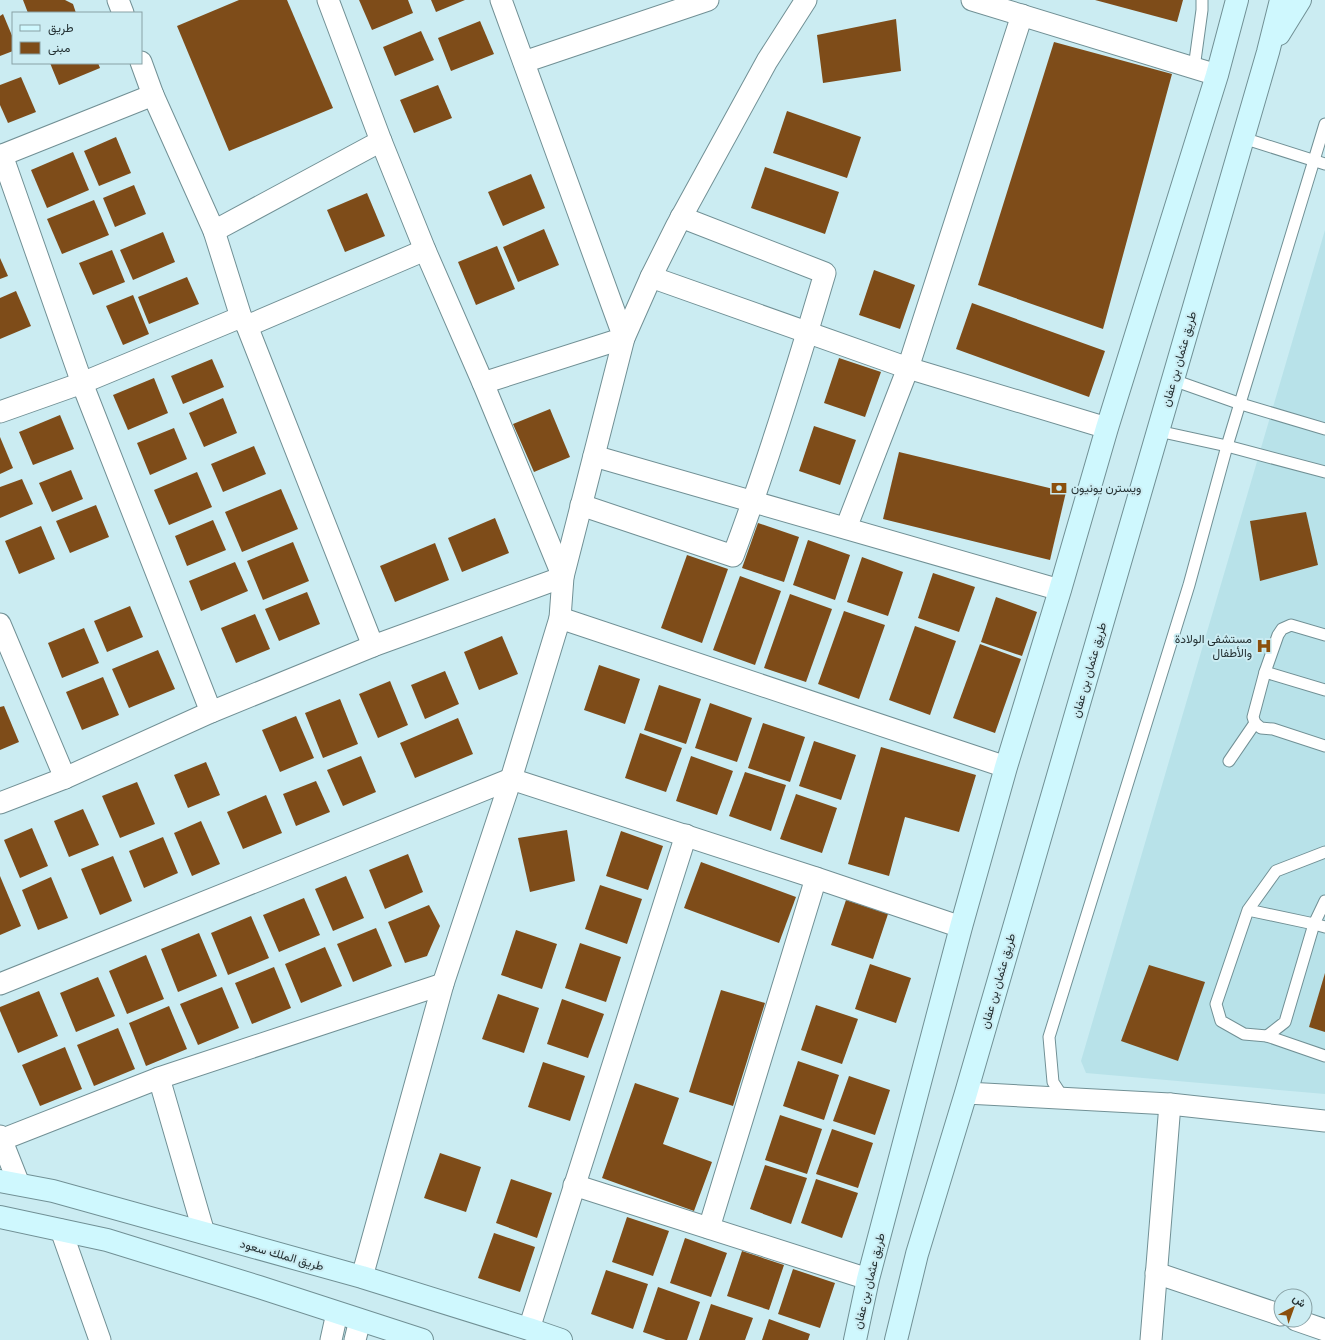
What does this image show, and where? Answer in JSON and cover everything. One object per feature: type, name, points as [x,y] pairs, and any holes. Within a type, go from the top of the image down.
[{"type":"main road","name":"طريق عثمان بن عفان","points":[[896,1340],[911,1274],[966,1093],[1268,52],[1281,0]]},
{"type":"main road","points":[[1268,52],[1300,0]]},
{"type":"main road","name":"طريق عثمان بن عفان","points":[[855,1340],[867,1282],[961,927],[1006,767],[1060,590],[1107,428],[1217,75],[1234,6]]},
{"type":"main road","name":"طريق الملك سعود","points":[[9,1182],[53,1191],[362,1277],[561,1340]]},
{"type":"main road","points":[[0,1217],[107,1240],[259,1287],[337,1313],[358,1330],[422,1340]]},
{"type":"main road","points":[[909,1340],[911,1274]]},
{"type":"main road","points":[[841,1340],[867,1282]]},
{"type":"street","points":[[118,0],[123,12]]},
{"type":"street","points":[[328,0],[425,250],[483,383],[563,577]]},
{"type":"street","points":[[501,0],[624,338]]},
{"type":"street","points":[[524,62],[708,0]]},
{"type":"street","points":[[362,1277],[443,984],[511,779],[560,618],[563,577],[624,338],[651,276],[681,217],[767,61],[806,0]]},
{"type":"street","points":[[978,1],[1217,75]]},
{"type":"street","points":[[846,528],[908,368],[1022,15]]},
{"type":"street","points":[[142,64],[214,231],[244,322],[373,646]]},
{"type":"street","points":[[154,95],[1,156],[82,383],[211,712]]},
{"type":"street","points":[[214,231],[382,141]]},
{"type":"street","points":[[582,505],[733,556],[754,502],[808,332],[825,273],[681,217]]},
{"type":"street","points":[[0,412],[244,322],[425,250]]},
{"type":"street","points":[[651,276],[908,368],[1107,428]]},
{"type":"street","points":[[483,383],[624,338]]},
{"type":"street","points":[[594,456],[1060,590]]},
{"type":"street","points":[[0,803],[65,778],[211,712],[373,646],[563,577]]},
{"type":"street","points":[[560,618],[1006,767]]},
{"type":"street","points":[[0,624],[65,778]]},
{"type":"street","points":[[0,984],[511,779],[686,835],[961,927]]},
{"type":"street","points":[[529,1329],[686,835]]},
{"type":"street","points":[[709,1228],[816,878]]},
{"type":"street","points":[[9,1182],[0,1138],[159,1078],[443,984]]},
{"type":"street","points":[[159,1078],[204,1233]]},
{"type":"street","points":[[966,1093],[1170,1104],[1325,1121]]},
{"type":"street","points":[[1151,1340],[1170,1104]]},
{"type":"street","points":[[574,1185],[709,1228],[867,1282]]},
{"type":"street","points":[[61,1230],[100,1340]]},
{"type":"street","points":[[1156,1273],[1273,1312]]},
{"type":"street","points":[[331,1340],[337,1313]]},
{"type":"street","points":[[1313,1326],[1325,1330]]},
{"type":"lane","points":[[1194,68],[1202,0]]},
{"type":"lane","points":[[1064,1099],[1054,1082],[1049,1037],[1189,585],[1227,446],[1325,124]]},
{"type":"lane","points":[[1243,138],[1325,164]]},
{"type":"lane","points":[[1173,380],[1241,404],[1325,429]]},
{"type":"lane","points":[[1158,431],[1227,446],[1325,472]]},
{"type":"lane","points":[[1325,635],[1291,626],[1282,629],[1278,635],[1265,672],[1253,717],[1255,724],[1262,728],[1273,729],[1325,746]]},
{"type":"lane","points":[[1265,672],[1325,690]]},
{"type":"lane","points":[[1229,761],[1255,724]]},
{"type":"lane","points":[[1325,852],[1276,872],[1248,910],[1216,1004],[1221,1021],[1244,1034],[1267,1036],[1325,1056]]},
{"type":"lane","points":[[1267,1036],[1285,1022],[1320,926],[1325,901]]},
{"type":"lane","points":[[1248,910],[1320,926]]},
{"type":"shaded area","name":"مستشفى الولادة والأطفال","points":[[1325,230],[1325,1094],[1086,1073],[1081,1061]]},
{"type":"building","points":[[23,0],[65,0],[73,4],[76,12],[28,12]]},
{"type":"building","points":[[239,0],[287,0],[333,108],[229,151],[177,26]]},
{"type":"building","points":[[359,0],[408,0],[413,13],[372,30]]},
{"type":"building","points":[[431,0],[465,0],[436,12]]},
{"type":"building","points":[[1095,0],[1183,0],[1177,22]]},
{"type":"building","points":[[3,14],[12,36],[12,51],[0,56],[0,16]]},
{"type":"building","points":[[896,19],[901,71],[823,83],[817,35]]},
{"type":"building","points":[[480,21],[494,54],[451,71],[438,38]]},
{"type":"building","points":[[421,31],[434,60],[395,76],[383,47]]},
{"type":"building","points":[[1054,42],[1172,74],[1103,329],[978,285]]},
{"type":"building","points":[[50,64],[98,64],[100,68],[59,85]]},
{"type":"building","points":[[21,77],[36,112],[8,123],[0,105],[0,85]]},
{"type":"building","points":[[438,85],[452,118],[414,133],[400,100]]},
{"type":"building","points":[[787,111],[861,137],[847,178],[773,153]]},
{"type":"building","points":[[116,137],[131,173],[99,186],[84,151]]},
{"type":"building","points":[[73,152],[89,190],[47,208],[31,170]]},
{"type":"building","points":[[765,167],[839,192],[825,234],[751,208]]},
{"type":"building","points":[[531,174],[545,208],[503,226],[488,192]]},
{"type":"building","points":[[134,185],[146,214],[115,227],[103,198]]},
{"type":"building","points":[[367,193],[385,236],[345,252],[327,210]]},
{"type":"building","points":[[94,200],[109,235],[62,254],[47,219]]},
{"type":"building","points":[[544,229],[559,265],[518,282],[503,247]]},
{"type":"building","points":[[163,232],[175,262],[133,280],[120,250]]},
{"type":"building","points":[[497,246],[515,289],[476,305],[458,262]]},
{"type":"building","points":[[112,250],[125,282],[93,295],[79,263]]},
{"type":"building","points":[[0,258],[8,276],[0,279]]},
{"type":"building","points":[[874,270],[915,285],[900,329],[859,315]]},
{"type":"building","points":[[187,277],[199,304],[149,324],[138,297]]},
{"type":"building","points":[[16,291],[31,326],[0,339],[0,298]]},
{"type":"building","points":[[133,295],[149,334],[123,345],[106,306]]},
{"type":"building","points":[[972,303],[1105,351],[1089,397],[956,349]]},
{"type":"building","points":[[839,358],[881,372],[865,417],[824,403]]},
{"type":"building","points":[[212,359],[224,387],[183,404],[171,376]]},
{"type":"building","points":[[154,378],[168,413],[128,430],[113,395]]},
{"type":"building","points":[[223,398],[237,433],[204,447],[189,413]]},
{"type":"building","points":[[550,409],[570,457],[534,472],[513,424]]},
{"type":"building","points":[[60,415],[74,449],[33,465],[19,432]]},
{"type":"building","points":[[814,426],[856,440],[840,485],[799,471]]},
{"type":"building","points":[[174,428],[187,459],[150,475],[137,443]]},
{"type":"building","points":[[0,437],[13,468],[0,474]]},
{"type":"building","points":[[254,446],[266,474],[223,492],[211,464]]},
{"type":"building","points":[[899,452],[1066,492],[1050,560],[883,519]]},
{"type":"building","points":[[71,470],[83,499],[52,512],[39,483]]},
{"type":"building","points":[[197,472],[212,507],[169,525],[154,490]]},
{"type":"building","points":[[22,479],[33,504],[0,518],[0,487]]},
{"type":"building","points":[[281,489],[298,529],[242,552],[225,512]]},
{"type":"building","points":[[96,505],[109,537],[70,553],[56,521]]},
{"type":"building","points":[[1306,512],[1318,565],[1260,581],[1250,521]]},
{"type":"building","points":[[495,518],[509,553],[462,572],[448,538]]},
{"type":"building","points":[[213,520],[226,550],[187,566],[175,536]]},
{"type":"building","points":[[758,523],[799,537],[784,582],[742,568]]},
{"type":"building","points":[[41,526],[55,559],[19,574],[5,541]]},
{"type":"building","points":[[808,540],[850,555],[835,600],[793,585]]},
{"type":"building","points":[[293,542],[309,581],[263,600],[247,561]]},
{"type":"building","points":[[435,543],[449,580],[395,602],[380,566]]},
{"type":"building","points":[[687,555],[728,569],[702,643],[661,628]]},
{"type":"building","points":[[862,557],[903,572],[888,616],[847,602]]},
{"type":"building","points":[[235,562],[248,591],[201,611],[189,581]]},
{"type":"building","points":[[933,573],[975,587],[959,632],[918,618]]},
{"type":"building","points":[[740,576],[781,591],[755,665],[713,650]]},
{"type":"building","points":[[307,592],[320,624],[279,641],[265,609]]},
{"type":"building","points":[[790,594],[832,609],[806,682],[764,668]]},
{"type":"building","points":[[996,597],[1037,612],[1022,656],[981,642]]},
{"type":"building","points":[[130,606],[143,637],[107,652],[94,621]]},
{"type":"building","points":[[844,611],[885,625],[859,699],[818,684]]},
{"type":"building","points":[[255,614],[270,649],[236,663],[221,628]]},
{"type":"building","points":[[915,626],[956,641],[930,715],[889,700]]},
{"type":"building","points":[[84,628],[99,663],[62,678],[48,643]]},
{"type":"building","points":[[502,636],[518,674],[479,690],[464,652]]},
{"type":"building","points":[[980,644],[1021,659],[995,733],[953,718]]},
{"type":"building","points":[[158,650],[175,689],[129,708],[112,669]]},
{"type":"building","points":[[599,665],[640,679],[625,724],[584,710]]},
{"type":"building","points":[[445,671],[459,704],[425,719],[411,685]]},
{"type":"building","points":[[103,677],[119,715],[82,730],[66,692]]},
{"type":"building","points":[[390,681],[408,725],[378,738],[359,694]]},
{"type":"building","points":[[659,685],[701,699],[686,744],[644,730]]},
{"type":"building","points":[[340,699],[358,744],[323,758],[305,713]]},
{"type":"building","points":[[710,703],[752,718],[737,762],[695,748]]},
{"type":"building","points":[[4,706],[19,742],[0,750],[0,707]]},
{"type":"building","points":[[296,716],[314,758],[280,772],[262,730]]},
{"type":"building","points":[[458,718],[473,754],[415,778],[400,743]]},
{"type":"building","points":[[763,723],[805,737],[790,782],[748,768]]},
{"type":"building","points":[[640,733],[682,748],[666,792],[625,778]]},
{"type":"building","points":[[814,741],[856,755],[841,800],[799,786]]},
{"type":"building","points":[[881,747],[976,775],[959,832],[905,817],[889,876],[848,864]]},
{"type":"building","points":[[361,756],[376,792],[343,806],[327,770]]},
{"type":"building","points":[[691,756],[733,771],[717,815],[676,801]]},
{"type":"building","points":[[206,762],[220,795],[188,808],[174,775]]},
{"type":"building","points":[[745,772],[786,785],[771,831],[729,816]]},
{"type":"building","points":[[316,781],[330,812],[296,826],[283,794]]},
{"type":"building","points":[[137,782],[155,824],[120,838],[102,796]]},
{"type":"building","points":[[796,794],[837,808],[822,853],[780,839]]},
{"type":"building","points":[[266,795],[282,833],[243,849],[227,812]]},
{"type":"building","points":[[83,809],[99,845],[69,857],[54,821]]},
{"type":"building","points":[[201,821],[220,864],[192,876],[174,833]]},
{"type":"building","points":[[32,828],[48,866],[20,878],[4,840]]},
{"type":"building","points":[[567,830],[575,881],[530,892],[518,838]]},
{"type":"building","points":[[621,831],[663,846],[648,890],[606,876]]},
{"type":"building","points":[[163,837],[178,873],[144,888],[129,851]]},
{"type":"building","points":[[408,854],[423,892],[385,909],[369,870]]},
{"type":"building","points":[[113,856],[132,901],[100,915],[81,869]]},
{"type":"building","points":[[701,862],[796,897],[779,943],[684,908]]},
{"type":"building","points":[[0,876],[21,926],[0,935]]},
{"type":"building","points":[[346,876],[364,918],[333,931],[315,889]]},
{"type":"building","points":[[51,877],[68,918],[38,930],[22,890]]},
{"type":"building","points":[[600,885],[642,899],[627,944],[585,929]]},
{"type":"building","points":[[304,898],[320,935],[279,952],[263,915]]},
{"type":"building","points":[[846,900],[888,914],[873,959],[831,945]]},
{"type":"building","points":[[429,905],[440,926],[427,956],[405,963],[388,922]]},
{"type":"building","points":[[251,916],[269,958],[228,975],[211,933]]},
{"type":"building","points":[[376,928],[392,966],[353,982],[337,944]]},
{"type":"building","points":[[516,930],[557,944],[542,989],[501,975]]},
{"type":"building","points":[[199,933],[217,976],[178,992],[161,949]]},
{"type":"building","points":[[580,943],[621,957],[606,1002],[565,988]]},
{"type":"building","points":[[325,947],[342,986],[301,1003],[285,964]]},
{"type":"building","points":[[146,955],[164,999],[127,1014],[109,971]]},
{"type":"building","points":[[870,964],[911,978],[896,1023],[855,1009]]},
{"type":"building","points":[[1149,965],[1205,982],[1178,1061],[1121,1041]]},
{"type":"building","points":[[274,967],[291,1008],[252,1024],[235,983]]},
{"type":"building","points":[[1325,973],[1325,1032],[1309,1027]]},
{"type":"building","points":[[98,977],[115,1016],[76,1032],[60,993]]},
{"type":"building","points":[[222,987],[239,1028],[198,1045],[180,1004]]},
{"type":"building","points":[[721,990],[765,1003],[733,1106],[689,1092]]},
{"type":"building","points":[[39,991],[58,1036],[18,1053],[0,1011],[0,1007]]},
{"type":"building","points":[[498,994],[539,1008],[524,1053],[482,1039]]},
{"type":"building","points":[[562,999],[604,1014],[588,1058],[547,1044]]},
{"type":"building","points":[[816,1005],[858,1019],[842,1064],[801,1050]]},
{"type":"building","points":[[169,1006],[187,1049],[146,1066],[129,1023]]},
{"type":"building","points":[[118,1028],[135,1069],[94,1086],[77,1045]]},
{"type":"building","points":[[65,1047],[82,1089],[40,1106],[22,1065]]},
{"type":"building","points":[[798,1061],[839,1075],[824,1120],[783,1106]]},
{"type":"building","points":[[543,1062],[585,1076],[570,1121],[528,1107]]},
{"type":"building","points":[[849,1076],[890,1090],[875,1135],[833,1121]]},
{"type":"building","points":[[635,1083],[679,1098],[663,1144],[712,1162],[694,1211],[602,1178]]},
{"type":"building","points":[[780,1115],[822,1129],[807,1174],[765,1160]]},
{"type":"building","points":[[832,1129],[873,1143],[858,1188],[816,1174]]},
{"type":"building","points":[[440,1153],[481,1167],[466,1212],[424,1198]]},
{"type":"building","points":[[765,1165],[807,1178],[791,1224],[750,1209]]},
{"type":"building","points":[[511,1179],[552,1193],[537,1238],[496,1223]]},
{"type":"building","points":[[816,1179],[858,1193],[842,1238],[801,1223]]},
{"type":"building","points":[[627,1217],[669,1231],[653,1276],[612,1262]]},
{"type":"building","points":[[494,1233],[535,1247],[520,1292],[478,1278]]},
{"type":"building","points":[[685,1238],[727,1253],[711,1297],[670,1283]]},
{"type":"building","points":[[742,1251],[784,1265],[769,1310],[727,1296]]},
{"type":"building","points":[[793,1269],[835,1283],[820,1328],[778,1314]]},
{"type":"building","points":[[606,1270],[648,1284],[633,1329],[591,1314]]},
{"type":"building","points":[[658,1287],[700,1302],[687,1340],[666,1340],[643,1332]]},
{"type":"building","points":[[711,1304],[753,1318],[745,1340],[699,1340]]},
{"type":"building","points":[[769,1319],[810,1334],[808,1340],[762,1340]]},
{"type":"place","name":"ويسترن يونيون","points":[[1059,488]]},
{"type":"place","name":"مستشفى الولادة والأطفال","points":[[1264,646]]}]
